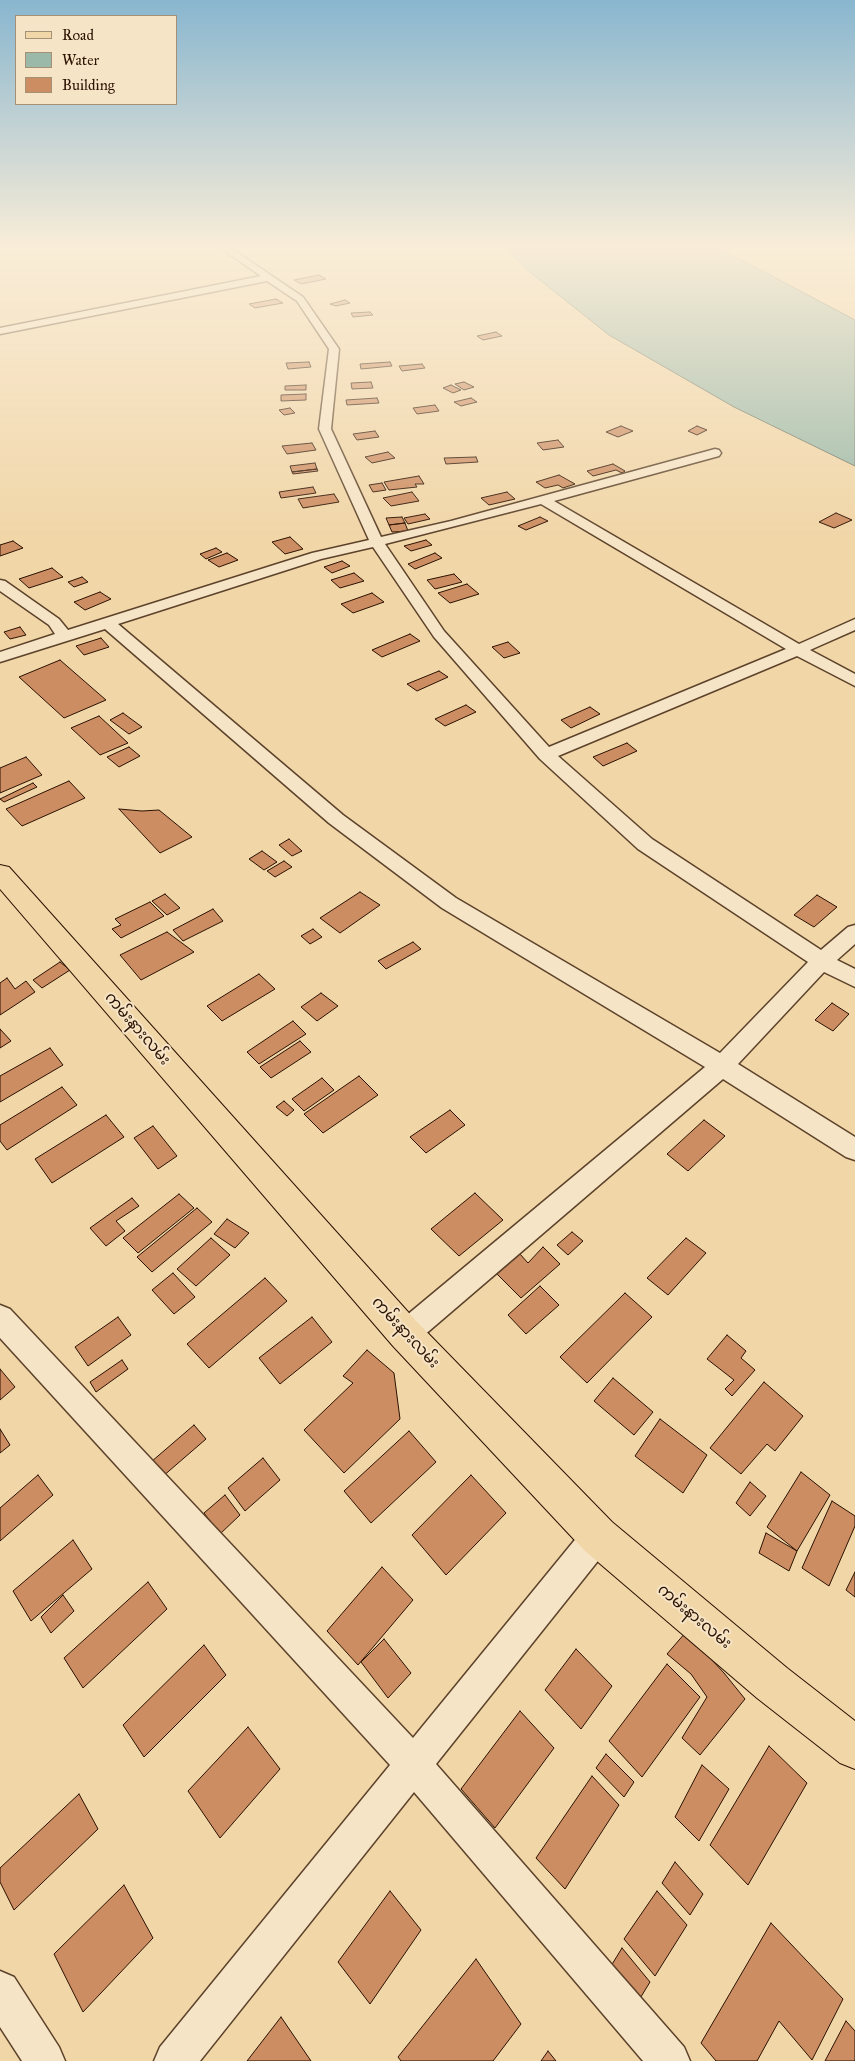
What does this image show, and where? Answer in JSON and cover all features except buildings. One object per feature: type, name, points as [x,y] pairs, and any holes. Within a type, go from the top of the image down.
[{"type":"main road","name":"ကမ်းနားလမ်း","points":[[0,873],[404,1334],[598,1536],[772,1683],[855,1748]]},
{"type":"street","points":[[331,345],[334,349],[325,429],[377,543],[439,634],[546,755],[644,844],[822,961],[855,979]]},
{"type":"street","points":[[0,657],[317,556],[377,543],[715,453]]},
{"type":"street","points":[[543,500],[798,650],[855,681]]},
{"type":"street","points":[[0,584],[54,622],[64,636]]},
{"type":"street","points":[[106,622],[336,819],[449,903],[722,1066],[855,1150]]},
{"type":"street","points":[[546,755],[798,650],[855,624]]},
{"type":"street","points":[[404,1334],[722,1066],[822,961],[855,932]]},
{"type":"street","points":[[0,1318],[412,1763],[670,2061]]},
{"type":"street","points":[[174,2061],[412,1763],[598,1536]]},
{"type":"street","points":[[0,1991],[45,2061]]},
{"type":"water","points":[[627,345],[855,345],[855,466],[734,407]]}]
